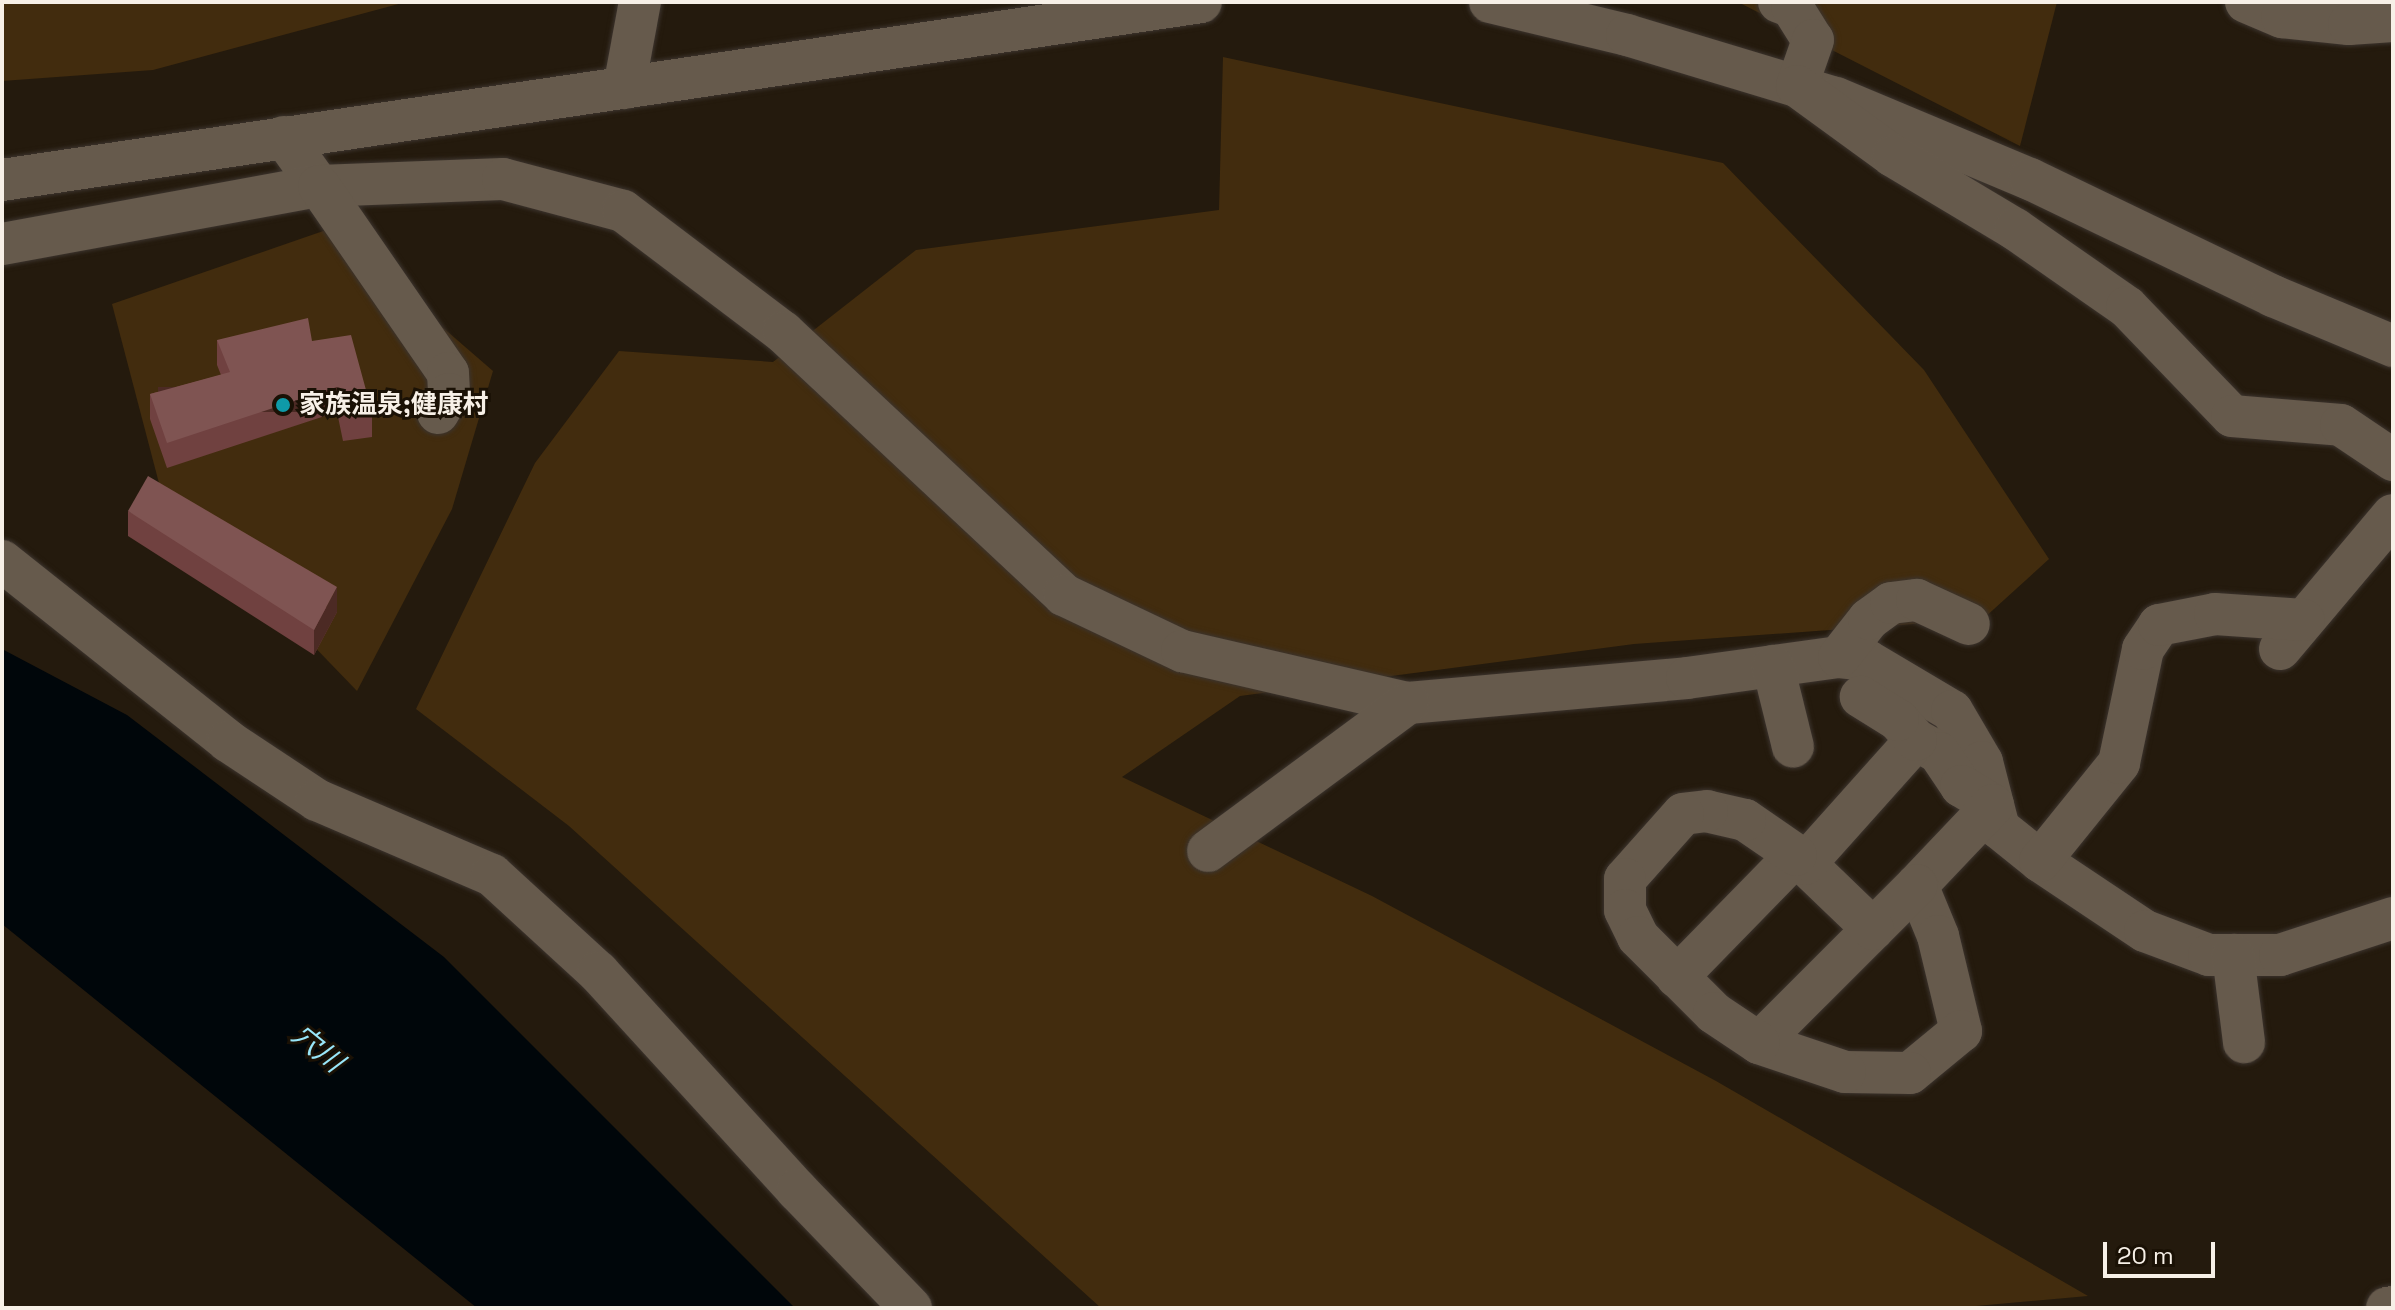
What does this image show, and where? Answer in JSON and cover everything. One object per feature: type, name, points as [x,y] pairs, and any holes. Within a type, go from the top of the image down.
[{"type":"street","points":[[624,88],[640,2]]},
{"type":"street","points":[[2,180],[1152,6],[1201,2]]},
{"type":"street","points":[[1490,2],[1627,35],[1836,98],[2030,179],[2273,296],[2393,346]]},
{"type":"street","points":[[1779,2],[1792,7],[1813,40],[1797,86]]},
{"type":"street","points":[[2246,2],[2282,17],[2349,24],[2393,21]]},
{"type":"street","points":[[1797,86],[1893,156],[2015,229],[2127,307],[2232,416]]},
{"type":"street","points":[[284,137],[448,373],[449,394],[438,413]]},
{"type":"street","points":[[2,244],[319,186],[503,179],[623,211],[783,332],[1064,595],[1182,651],[1408,703],[1687,678],[1839,657],[1866,660],[1952,711],[1982,762],[1999,828],[2040,861],[2145,931],[2209,955],[2280,955],[2393,918]]},
{"type":"street","points":[[2128,349],[2193,403],[2232,416],[2341,425],[2393,460]]},
{"type":"street","points":[[2040,861],[2119,763],[2143,649],[2159,625],[2215,614],[2292,635],[2393,515]]},
{"type":"street","points":[[2,561],[228,741],[317,800],[492,875],[598,972],[797,1190],[911,1308]]},
{"type":"street","points":[[1839,657],[1869,619],[1891,603],[1917,600],[1969,624]]},
{"type":"street","points":[[1773,666],[1793,747]]},
{"type":"street","points":[[1861,697],[1898,720],[1916,740],[1939,753],[1961,786],[1993,805]]},
{"type":"street","points":[[1208,851],[1408,703]]},
{"type":"street","points":[[1677,977],[1800,860],[1916,740]]},
{"type":"street","points":[[1759,1043],[1993,805]]},
{"type":"street","points":[[1873,929],[1800,860],[1745,820],[1707,811],[1683,814],[1625,879],[1625,910],[1638,937],[1714,1013],[1759,1043],[1845,1072],[1910,1073],[1961,1031],[1938,936],[1917,885]]},
{"type":"street","points":[[2233,955],[2244,1042]]},
{"type":"shaded area","points":[[2,2],[406,2],[153,70],[2,81]]},
{"type":"shaded area","points":[[1738,2],[2057,2],[2020,146]]},
{"type":"shaded area","points":[[1223,57],[1723,163],[1924,370],[2049,559],[1983,619],[1634,644],[1240,696],[1122,777],[1372,896],[1716,1081],[2088,1296],[1954,1308],[1101,1308],[569,826],[416,709],[535,463],[619,351],[773,362],[916,250],[1219,210]]},
{"type":"shaded area","points":[[329,229],[493,371],[452,509],[357,691],[160,487],[112,304]]},
{"type":"water","name":"穴川","points":[[2,649],[127,715],[444,957],[795,1308],[477,1308],[2,924]]},
{"type":"building","name":"家族温泉;健康村","points":[[308,318],[312,341],[351,335],[372,412],[343,416],[337,387],[167,443],[150,394],[230,372],[217,340]]},
{"type":"building","points":[[148,476],[337,587],[314,630],[128,511]]},
{"type":"place","name":"家族温泉;健康村","points":[[283,405]]}]
